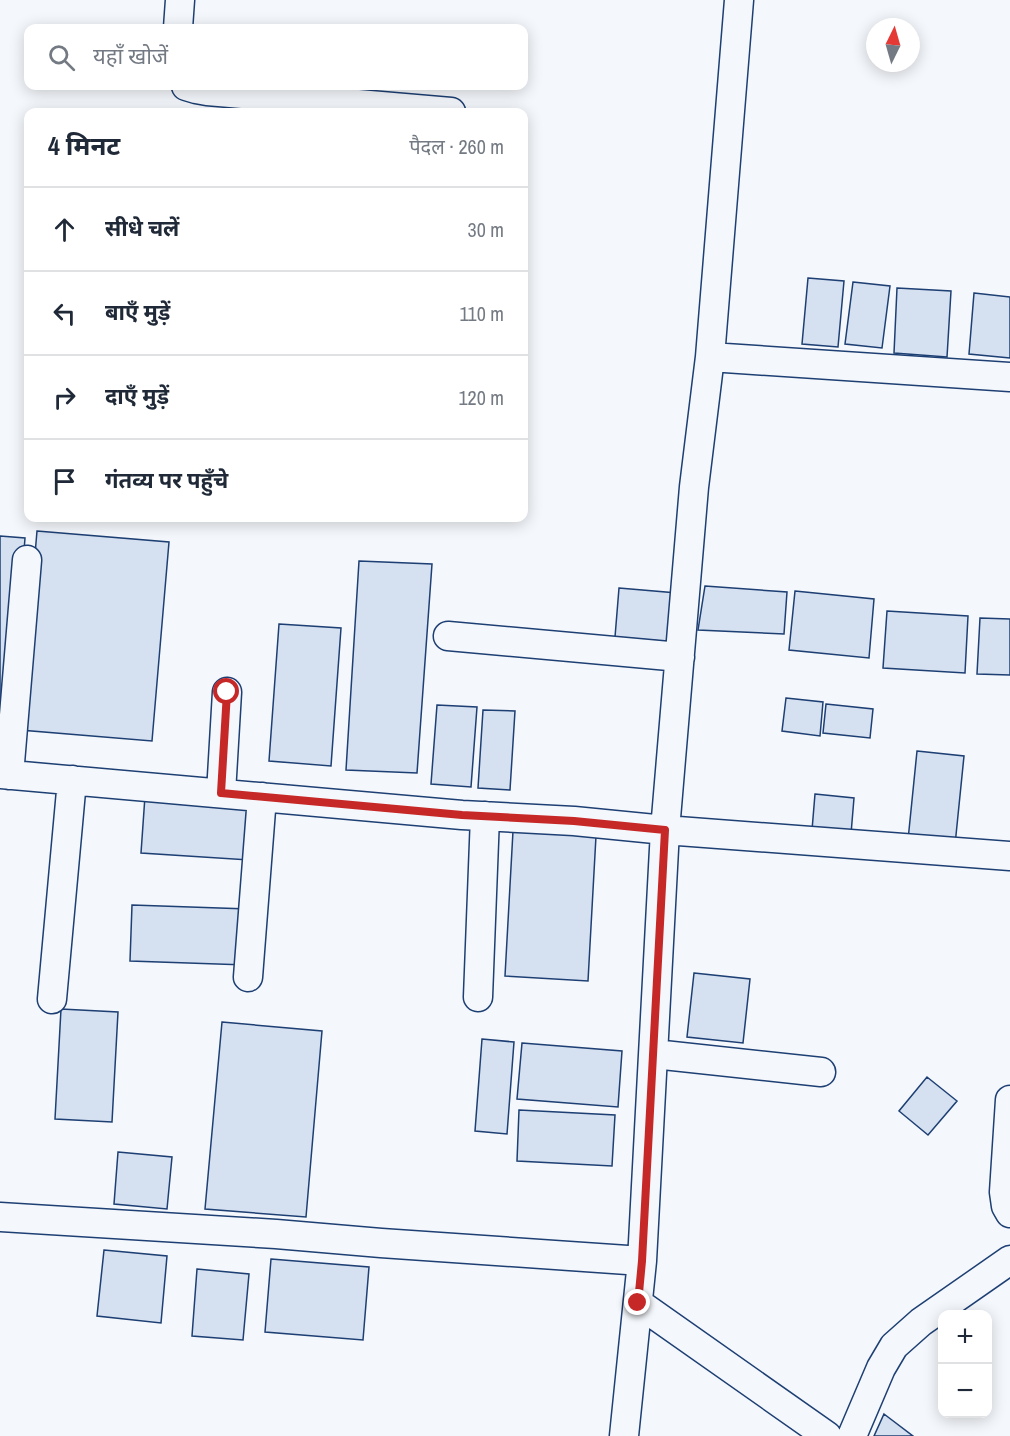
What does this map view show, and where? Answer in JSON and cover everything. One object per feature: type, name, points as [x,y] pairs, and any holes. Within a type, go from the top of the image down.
[{"type":"street","points":[[178,24],[180,0]]},
{"type":"street","points":[[624,1436],[642,1261],[665,830],[694,487],[710,357],[739,0]]},
{"type":"street","points":[[202,90],[405,108]]},
{"type":"street","points":[[710,357],[1010,377]]},
{"type":"street","points":[[27,560],[4,774],[485,816],[1010,856]]},
{"type":"street","points":[[448,636],[680,657]]},
{"type":"street","points":[[221,793],[227,692]]},
{"type":"street","points":[[52,999],[72,780]]},
{"type":"street","points":[[248,977],[262,797]]},
{"type":"street","points":[[478,997],[485,816]]},
{"type":"street","points":[[654,1054],[821,1072]]},
{"type":"street","points":[[1010,1100],[1004,1192],[1006,1206],[1010,1212]]},
{"type":"street","points":[[0,1217],[276,1234],[381,1244],[642,1261]]},
{"type":"street","points":[[852,1436],[881,1368],[894,1346],[921,1322],[1010,1260]]},
{"type":"street","points":[[638,1303],[827,1436]]},
{"type":"building","points":[[808,278],[844,281],[838,347],[802,344]]},
{"type":"building","points":[[853,282],[890,286],[882,348],[845,344]]},
{"type":"building","points":[[897,288],[951,291],[947,357],[894,353]]},
{"type":"building","points":[[974,293],[1010,297],[1010,358],[969,354]]},
{"type":"building","points":[[37,531],[169,542],[152,741],[20,730]]},
{"type":"building","points":[[0,536],[25,538],[9,744],[0,743]]},
{"type":"building","points":[[359,561],[432,564],[417,773],[346,770]]},
{"type":"building","points":[[705,586],[787,592],[784,634],[698,630]]},
{"type":"building","points":[[619,588],[677,593],[673,642],[615,637]]},
{"type":"building","points":[[795,591],[874,599],[869,658],[789,650]]},
{"type":"building","points":[[887,611],[968,616],[965,673],[883,668]]},
{"type":"building","points":[[980,618],[1010,619],[1010,675],[977,674]]},
{"type":"building","points":[[279,624],[341,628],[331,766],[269,761]]},
{"type":"building","points":[[786,698],[823,702],[820,736],[782,731]]},
{"type":"building","points":[[826,704],[873,709],[870,738],[823,733]]},
{"type":"building","points":[[437,705],[477,707],[471,787],[431,784]]},
{"type":"building","points":[[483,710],[515,711],[510,790],[478,788]]},
{"type":"building","points":[[917,751],[964,756],[955,845],[908,840]]},
{"type":"building","points":[[815,794],[854,798],[851,834],[812,830]]},
{"type":"building","points":[[145,796],[253,803],[249,860],[141,853]]},
{"type":"building","points":[[513,831],[596,836],[588,981],[505,976]]},
{"type":"building","points":[[132,905],[248,909],[246,965],[130,961]]},
{"type":"building","points":[[694,973],[750,979],[743,1043],[687,1037]]},
{"type":"building","points":[[61,1009],[118,1012],[112,1122],[55,1119]]},
{"type":"building","points":[[222,1022],[322,1031],[306,1217],[205,1209]]},
{"type":"building","points":[[482,1039],[514,1042],[507,1134],[475,1131]]},
{"type":"building","points":[[522,1043],[622,1051],[618,1107],[517,1099]]},
{"type":"building","points":[[927,1077],[957,1101],[928,1135],[899,1111]]},
{"type":"building","points":[[519,1110],[615,1115],[612,1166],[517,1161]]},
{"type":"building","points":[[118,1152],[172,1157],[167,1209],[114,1204]]},
{"type":"building","points":[[104,1250],[167,1256],[161,1323],[97,1316]]},
{"type":"building","points":[[271,1259],[369,1267],[363,1340],[265,1332]]},
{"type":"building","points":[[197,1269],[249,1274],[243,1340],[192,1336]]},
{"type":"building","points":[[884,1414],[913,1436],[874,1436]]},
{"type":"route","points":[[227,692],[221,793],[462,815],[574,821],[665,830],[638,1303]]}]
